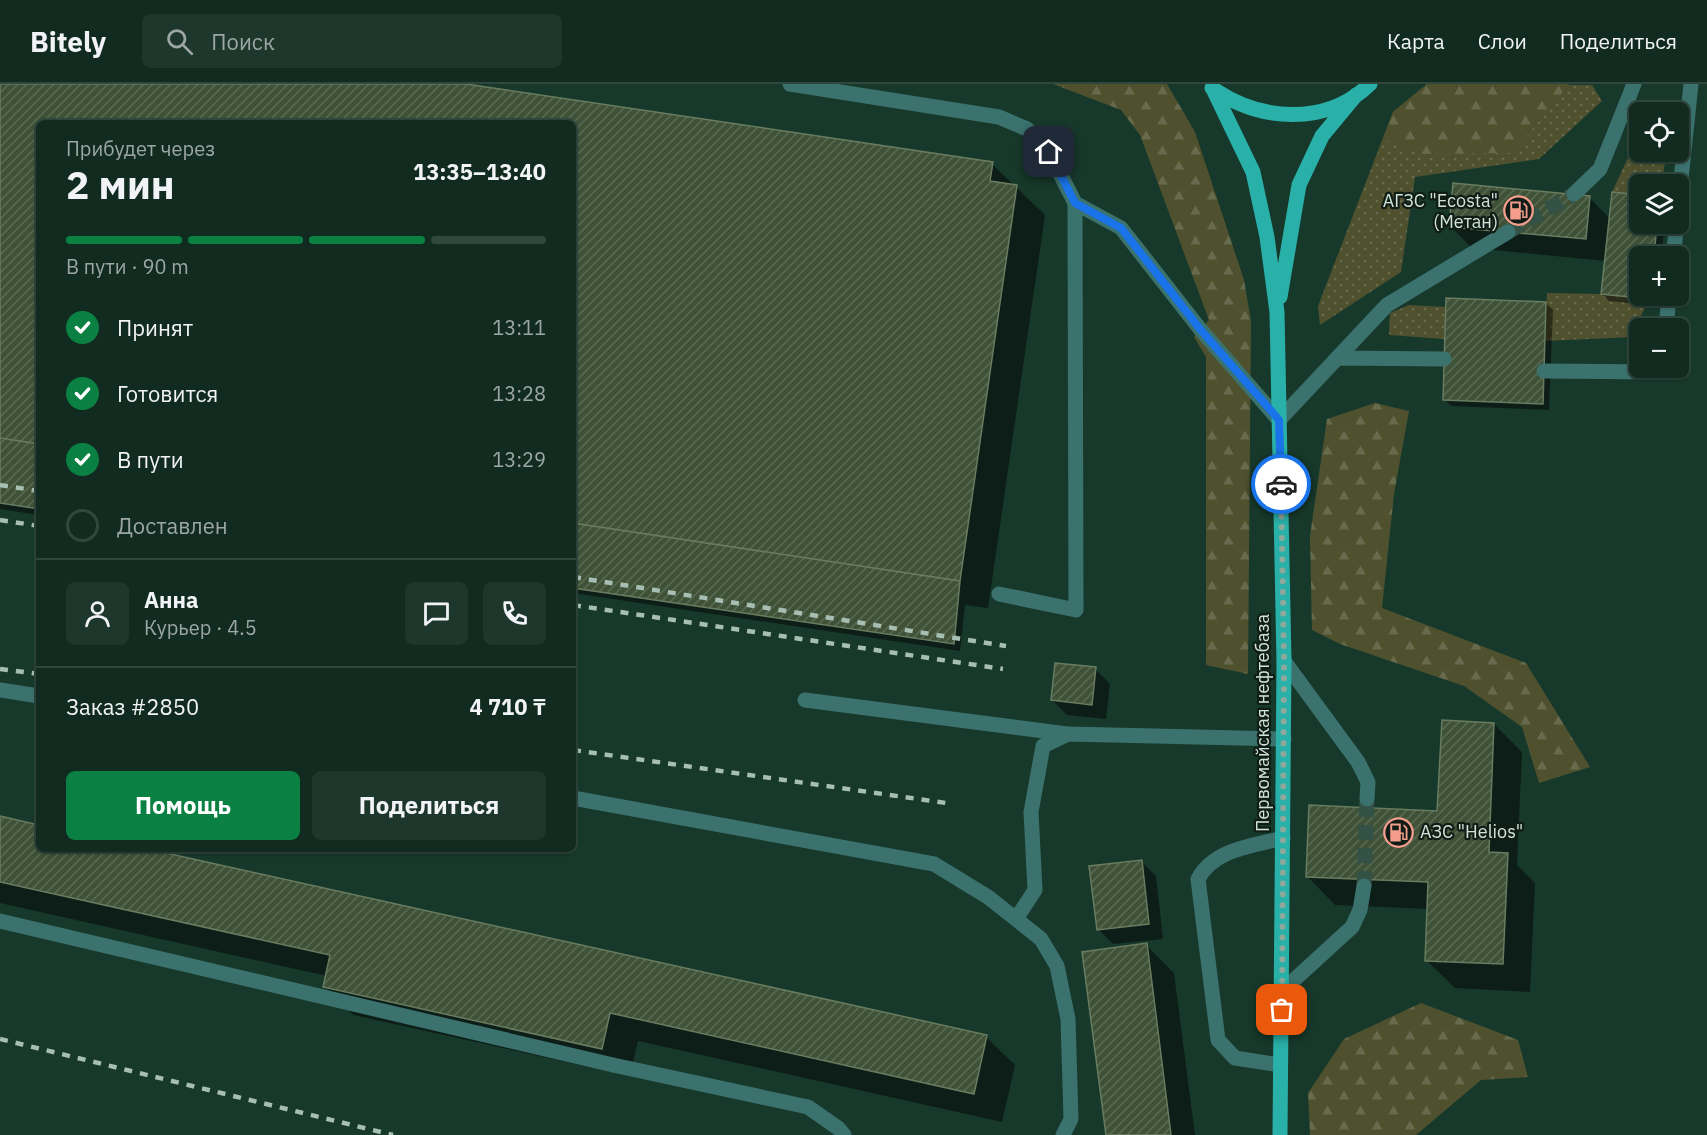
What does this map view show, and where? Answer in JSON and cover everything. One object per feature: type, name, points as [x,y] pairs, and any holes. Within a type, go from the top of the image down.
[{"type":"main road","points":[[1210,86],[1236,104],[1262,112],[1289,116],[1316,113],[1341,104],[1367,88]]},
{"type":"main road","points":[[1210,86],[1253,172],[1267,237],[1278,312]]},
{"type":"main road","points":[[1278,312],[1299,185],[1322,136],[1367,88]]},
{"type":"main road","name":"Первомайская нефтебаза","points":[[1278,312],[1284,661],[1280,1135]]},
{"type":"lane","points":[[790,84],[999,117],[1027,129],[1049,152],[1075,203],[1076,610],[999,594]]},
{"type":"lane","points":[[1574,194],[1600,170],[1634,84]]},
{"type":"lane","points":[[1682,174],[1691,84]]},
{"type":"lane","points":[[1075,203],[1121,228],[1200,329],[1279,420],[1387,305],[1508,232]]},
{"type":"lane","points":[[1338,358],[1444,359]]},
{"type":"lane","points":[[1544,371],[1629,372]]},
{"type":"lane","points":[[1284,661],[1358,762],[1368,782],[1367,799]]},
{"type":"lane","points":[[0,690],[36,696]]},
{"type":"lane","points":[[805,700],[1068,734],[1284,739]]},
{"type":"lane","points":[[1016,919],[1035,890],[1031,812],[1044,746],[1068,734]]},
{"type":"lane","points":[[576,799],[934,864],[988,897],[1041,939],[1058,966],[1068,1019],[1069,1041],[1071,1119],[1063,1135]]},
{"type":"lane","points":[[1280,1065],[1235,1058],[1218,1040],[1198,879],[1206,865],[1222,854],[1282,838]]},
{"type":"lane","points":[[1282,991],[1352,927],[1360,910],[1364,886]]},
{"type":"lane","points":[[0,921],[613,1065],[808,1107],[838,1128],[844,1135]]},
{"type":"green space","points":[[1053,84],[1167,84],[1195,132],[1244,280],[1251,321],[1248,674],[1206,665],[1206,357],[1194,337],[1209,320],[1140,135],[1121,110]]},
{"type":"green space","points":[[1427,84],[1592,85],[1602,101],[1539,159],[1415,177],[1401,272],[1320,325],[1318,306],[1393,112]]},
{"type":"green space","points":[[1427,84],[1569,84],[1513,153],[1419,154],[1383,139],[1393,112]]},
{"type":"green space","points":[[1629,156],[1629,162],[1665,162],[1663,174],[1629,174],[1629,194],[1612,192]]},
{"type":"green space","points":[[1547,293],[1629,297],[1629,306],[1646,306],[1640,318],[1629,318],[1629,337],[1545,341]]},
{"type":"green space","points":[[1409,305],[1446,307],[1444,339],[1389,335],[1390,313]]},
{"type":"green space","points":[[1375,403],[1409,411],[1394,494],[1382,608],[1526,663],[1590,767],[1539,783],[1522,727],[1464,686],[1340,644],[1312,630],[1310,536],[1327,419]]},
{"type":"green space","points":[[1421,1003],[1518,1040],[1528,1077],[1481,1080],[1416,1135],[1310,1135],[1308,1093],[1344,1039]]},
{"type":"building","points":[[0,84],[466,84],[993,162],[990,181],[1017,185],[960,581],[576,523],[576,120],[36,120],[36,444],[0,438]]},
{"type":"building","name":"АГЗС \"Ecosta\" (Метан)","points":[[1453,183],[1590,196],[1586,239],[1449,227]]},
{"type":"building","points":[[1612,192],[1629,194],[1629,234],[1656,234],[1655,246],[1629,246],[1629,297],[1601,294]]},
{"type":"building","points":[[1446,298],[1546,302],[1543,404],[1443,400]]},
{"type":"building","points":[[0,438],[36,444],[36,509],[0,503]]},
{"type":"building","points":[[576,523],[960,581],[954,644],[576,588]]},
{"type":"building","points":[[1055,663],[1096,667],[1092,705],[1051,700]]},
{"type":"building","name":"АЗС \"Helios\"","points":[[1442,720],[1494,723],[1489,852],[1508,853],[1503,964],[1425,961],[1428,882],[1306,877],[1309,805],[1437,811]]},
{"type":"building","points":[[0,816],[36,824],[36,852],[162,852],[987,1035],[974,1094],[610,1013],[602,1049],[323,987],[330,955],[0,882]]},
{"type":"building","points":[[1142,860],[1149,924],[1097,930],[1089,866]]},
{"type":"building","points":[[1147,943],[1171,1135],[1106,1135],[1082,952]]},
{"type":"tunnel","points":[[1508,232],[1574,194]]},
{"type":"tunnel","points":[[1364,886],[1367,799]]},
{"type":"railway","points":[[0,485],[36,491]]},
{"type":"railway","points":[[0,520],[36,526]]},
{"type":"railway","points":[[576,577],[1006,646]]},
{"type":"railway","points":[[576,605],[1003,669]]},
{"type":"railway","points":[[0,669],[36,674]]},
{"type":"railway","points":[[576,750],[946,803]]},
{"type":"railway","points":[[0,1039],[393,1135]]},
{"type":"way so far","points":[[1281,484],[1284,661],[1282,1010]]},
{"type":"place","name":"АГЗС \"Ecosta\" (Метан)","points":[[1519,211]]},
{"type":"place","name":"АЗС \"Helios\"","points":[[1399,832]]},
{"type":"route","points":[[1049,152],[1075,203],[1121,228],[1200,329],[1279,420],[1281,484]]}]
